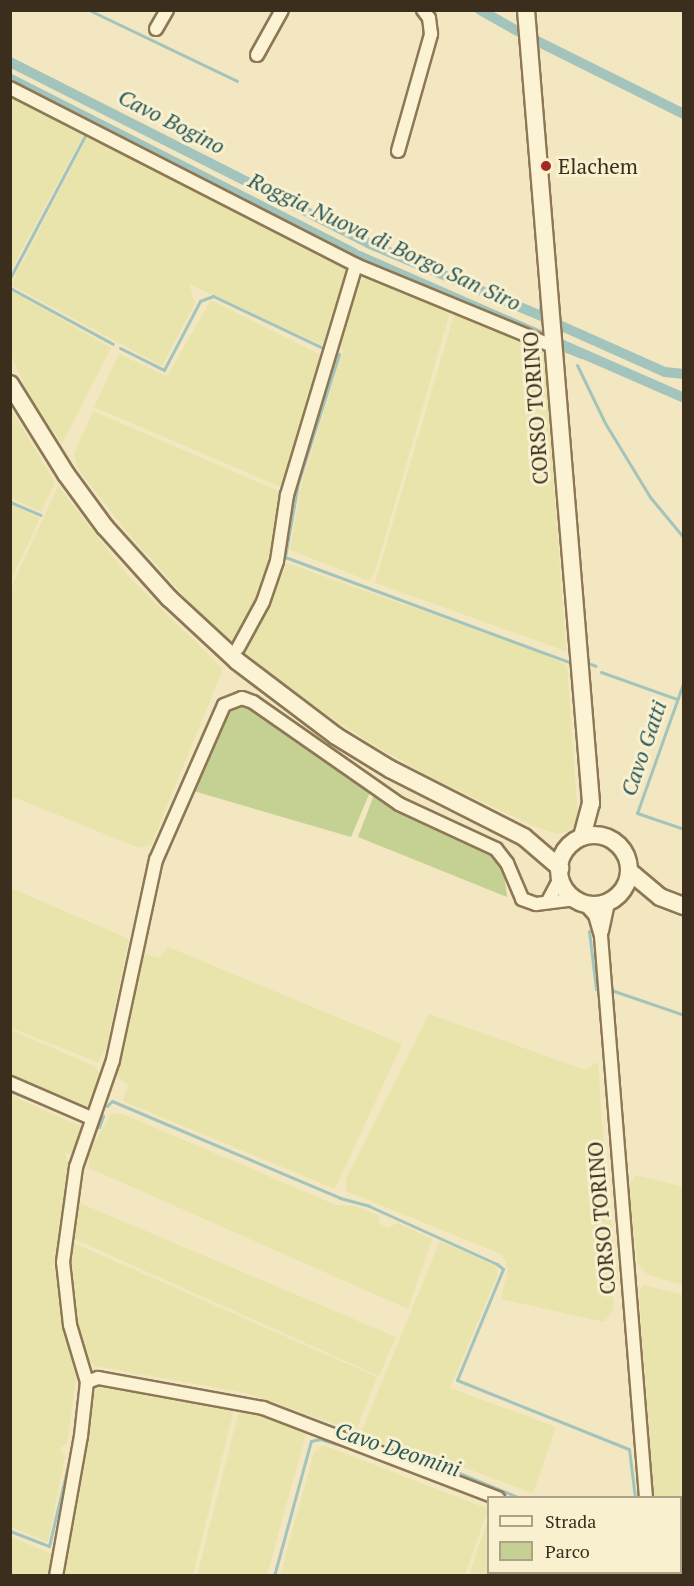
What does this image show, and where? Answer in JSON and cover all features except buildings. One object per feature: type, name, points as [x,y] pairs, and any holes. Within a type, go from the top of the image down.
[{"type":"main road","name":"CORSO TORINO","points":[[526,10],[591,803],[596,821],[609,838]]},
{"type":"main road","points":[[10,384],[66,474],[105,527],[197,626],[286,701],[336,736],[390,769],[524,837],[560,873],[579,902],[660,897]]},
{"type":"main road","name":"CORSO TORINO","points":[[577,840],[591,803]]},
{"type":"main road","points":[[524,837],[577,840],[609,838],[624,851],[629,871],[660,897],[684,906]]},
{"type":"main road","points":[[560,873],[577,840]]},
{"type":"main road","points":[[613,899],[629,871]]},
{"type":"street","points":[[156,29],[167,10]]},
{"type":"street","points":[[257,55],[282,10]]},
{"type":"street","points":[[398,151],[431,34],[423,10]]},
{"type":"street","points":[[10,88],[356,265],[553,341]]},
{"type":"street","points":[[237,648],[263,602],[277,561],[287,495],[356,265]]},
{"type":"street","points":[[56,1575],[81,1436],[87,1382],[70,1325],[63,1254],[76,1167],[91,1118],[113,1060],[156,860],[218,712],[233,700],[253,702],[399,804],[496,849],[507,863],[522,899],[536,904],[548,901],[579,902]]},
{"type":"street","points":[[548,901],[560,873]]},
{"type":"street","name":"CORSO TORINO","points":[[601,936],[613,899]]},
{"type":"street","name":"CORSO TORINO","points":[[579,902],[594,915],[601,936],[646,1496]]},
{"type":"street","points":[[10,1083],[91,1118]]},
{"type":"street","points":[[87,1382],[112,1380],[263,1408],[495,1496]]},
{"type":"shaded area","points":[[11,95],[85,132],[11,270]]},
{"type":"shaded area","points":[[88,136],[349,265],[329,348],[189,284],[195,303],[162,366],[11,285]]},
{"type":"shaded area","points":[[368,276],[451,309],[375,572],[369,581],[290,550],[301,486],[343,350],[339,344],[357,284]]},
{"type":"shaded area","points":[[11,290],[111,348],[62,444],[30,398],[11,355]]},
{"type":"shaded area","points":[[211,300],[325,357],[288,482],[281,487],[94,407],[119,354],[167,376]]},
{"type":"shaded area","points":[[455,312],[544,349],[566,651],[375,583]]},
{"type":"shaded area","points":[[11,409],[55,483],[41,512],[11,498]]},
{"type":"shaded area","points":[[93,411],[283,493],[270,573],[233,641],[200,614],[127,532],[78,469],[74,454]]},
{"type":"shaded area","points":[[58,486],[129,577],[223,669],[151,845],[139,848],[11,796],[11,588]]},
{"type":"shaded area","points":[[11,505],[40,518],[11,580]]},
{"type":"shaded area","points":[[287,563],[546,655],[567,666],[578,820],[571,830],[557,834],[536,827],[436,780],[369,742],[294,693],[246,653]]},
{"type":"shaded area","points":[[11,888],[129,939],[106,1048],[98,1062],[11,1028]]},
{"type":"shaded area","points":[[168,947],[402,1044],[335,1189],[123,1101],[128,1085],[111,1071],[139,952],[159,958]]},
{"type":"shaded area","points":[[429,1014],[585,1070],[598,1062],[605,1167],[618,1277],[612,1285],[614,1309],[604,1322],[501,1299],[508,1270],[503,1255],[346,1191],[346,1179]]},
{"type":"shaded area","points":[[11,1030],[94,1066],[102,1077],[90,1107],[83,1109],[11,1077]]},
{"type":"shaded area","points":[[10,1095],[82,1127],[72,1155],[65,1152],[69,1168],[59,1266],[49,1266],[56,1270],[61,1315],[76,1378],[67,1443],[59,1449],[65,1456],[48,1542],[11,1527]]},
{"type":"shaded area","points":[[111,1114],[123,1114],[336,1205],[356,1206],[378,1215],[379,1223],[387,1228],[398,1223],[432,1239],[408,1309],[89,1168],[89,1152]]},
{"type":"shaded area","points":[[636,1175],[683,1187],[683,1285],[647,1274],[638,1264],[628,1185]]},
{"type":"shaded area","points":[[75,1201],[396,1337],[379,1376],[70,1237]]},
{"type":"shaded area","points":[[440,1241],[497,1267],[497,1276],[450,1388],[556,1427],[533,1493],[425,1453],[417,1455],[360,1435]]},
{"type":"shaded area","points":[[76,1244],[377,1377],[356,1431],[246,1393],[95,1366],[86,1357],[72,1298],[69,1249]]},
{"type":"shaded area","points":[[643,1285],[683,1295],[683,1541],[682,1496],[654,1496],[639,1293]]},
{"type":"shaded area","points":[[104,1383],[235,1405],[193,1575],[60,1576],[90,1396]]},
{"type":"shaded area","points":[[240,1407],[300,1423],[307,1430],[267,1575],[197,1576]]},
{"type":"shaded area","points":[[323,1445],[487,1509],[465,1575],[280,1575],[314,1452]]},
{"type":"shaded area","points":[[487,1522],[487,1574],[641,1575],[469,1575]]},
{"type":"shaded area","points":[[10,1537],[53,1554],[50,1575],[11,1575]]},
{"type":"green space","points":[[248,704],[370,792],[351,837],[190,790],[220,717],[231,705]]},
{"type":"green space","points":[[374,795],[486,849],[504,874],[507,897],[358,837]]},
{"type":"water","points":[[10,73],[357,249],[353,257],[11,81]]},
{"type":"waterway","points":[[89,10],[237,81]]},
{"type":"waterway","points":[[480,10],[521,33]]},
{"type":"waterway","points":[[537,41],[684,114]]},
{"type":"waterway","name":"Cavo Bogino","points":[[10,62],[370,244],[546,318]]},
{"type":"waterway","points":[[10,278],[87,132]]},
{"type":"waterway","name":"Roggia Nuova di Borgo San Siro","points":[[341,248],[684,398]]},
{"type":"waterway","points":[[10,288],[113,344]]},
{"type":"waterway","points":[[120,348],[164,370],[200,301],[213,296],[327,350]]},
{"type":"waterway","points":[[541,300],[540,308],[544,311]]},
{"type":"waterway","name":"Cavo Bogino","points":[[557,324],[665,372],[684,374]]},
{"type":"waterway","points":[[559,348],[581,357]]},
{"type":"waterway","points":[[334,353],[339,354],[298,483],[285,557],[572,663]]},
{"type":"waterway","points":[[577,365],[605,423],[650,497],[684,538]]},
{"type":"waterway","points":[[10,502],[40,515]]},
{"type":"waterway","points":[[587,663],[596,666]]},
{"type":"waterway","points":[[601,672],[677,699]]},
{"type":"waterway","name":"Cavo Gatti","points":[[684,681],[637,813],[684,829]]},
{"type":"waterway","points":[[574,694],[582,810]]},
{"type":"waterway","points":[[589,931],[596,989],[602,988]]},
{"type":"waterway","points":[[611,990],[684,1015]]},
{"type":"waterway","points":[[10,1091],[70,1115]]},
{"type":"waterway","points":[[107,1106],[112,1101],[340,1198],[369,1206],[497,1264],[503,1269],[457,1380],[629,1449],[635,1496]]},
{"type":"waterway","points":[[95,1125],[99,1127],[103,1116]]},
{"type":"waterway","points":[[96,1371],[263,1402],[343,1433]]},
{"type":"waterway","points":[[10,1531],[49,1546],[74,1439]]},
{"type":"waterway","name":"Cavo Deomini","points":[[274,1576],[311,1441],[320,1439],[360,1451]]},
{"type":"waterway","points":[[380,1447],[437,1464],[515,1496]]},
{"type":"place","name":"Elachem","points":[[546,166]]}]
